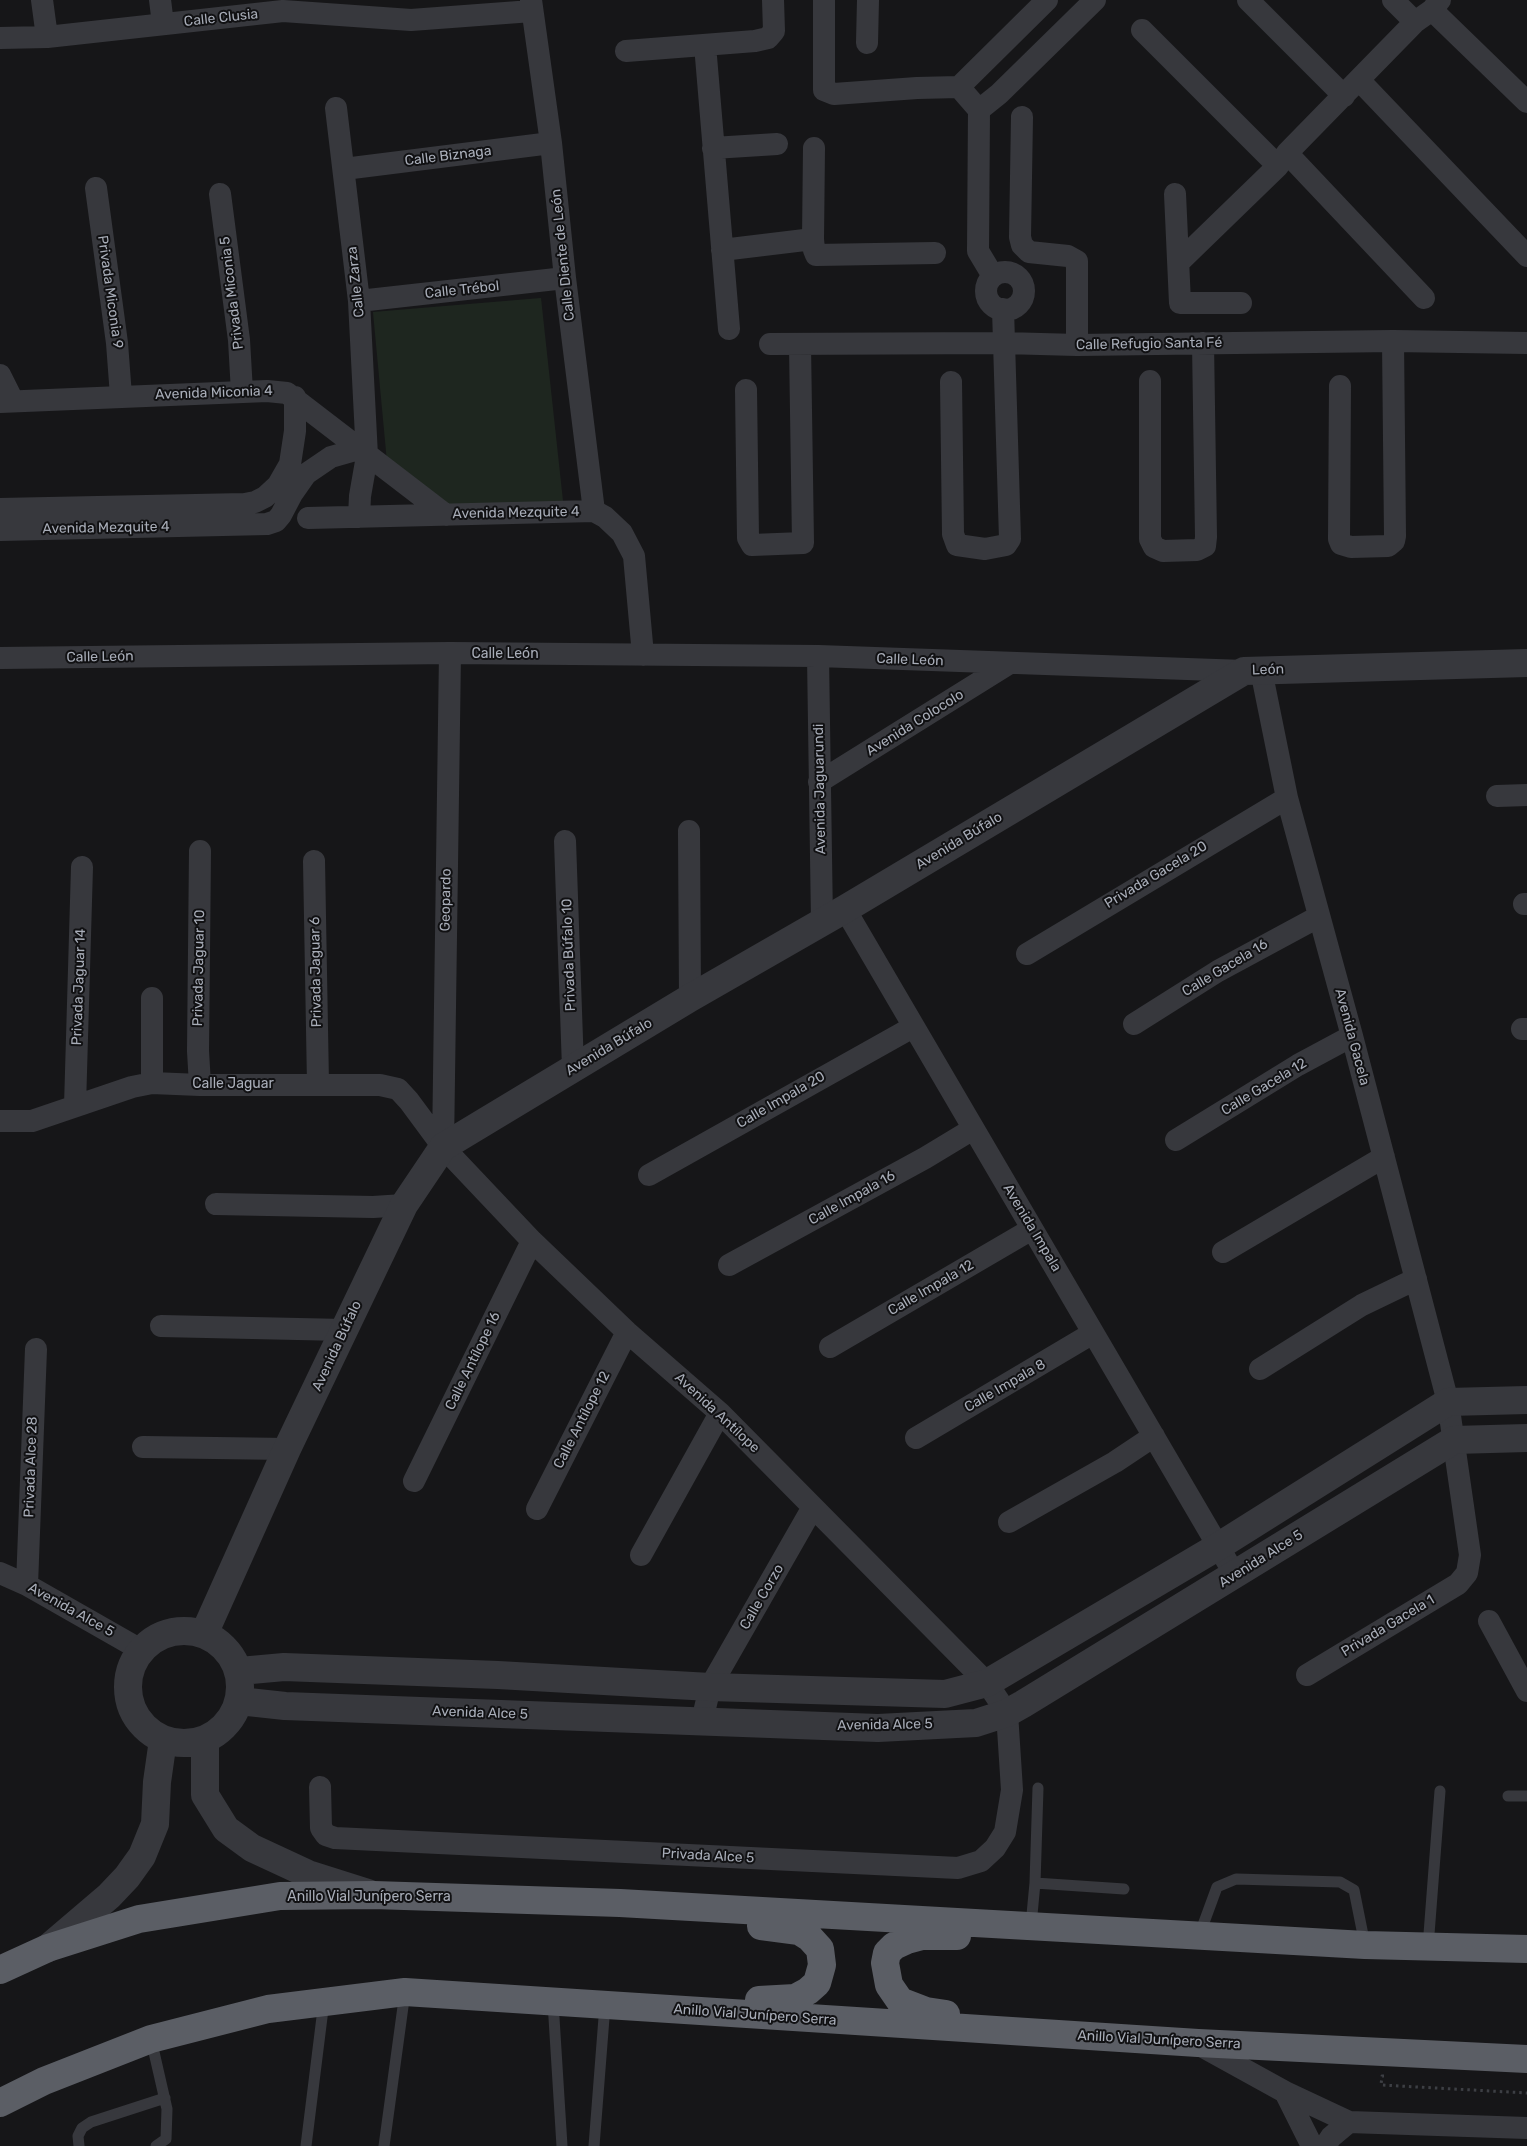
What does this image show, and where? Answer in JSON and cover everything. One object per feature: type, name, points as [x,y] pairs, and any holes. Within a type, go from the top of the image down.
[{"type":"highway","name":"Anillo Vial Junípero Serra","points":[[0,1970],[48,1948],[139,1919],[280,1896],[374,1895],[620,1903],[1031,1924],[1365,1945],[1527,1949]]},
{"type":"highway","points":[[605,2005],[795,1998],[817,1983],[822,1965],[820,1949],[810,1938],[799,1931],[689,1917],[620,1903]]},
{"type":"highway","points":[[1090,2036],[926,2011],[912,2006],[900,2001],[889,1985],[885,1963],[887,1953],[894,1946],[922,1936],[1143,1932]]},
{"type":"highway","name":"Anillo Vial Junípero Serra","points":[[0,2103],[44,2081],[151,2039],[268,2009],[325,2000],[405,1992],[1198,2043],[1527,2059]]},
{"type":"street","points":[[42,0],[47,37]]},
{"type":"street","points":[[160,0],[163,24]]},
{"type":"street","points":[[626,51],[754,41],[768,38],[774,31],[773,0]]},
{"type":"street","points":[[824,0],[824,90],[834,94],[959,87],[1047,0]]},
{"type":"street","points":[[867,43],[868,0]]},
{"type":"street","points":[[979,110],[999,94],[1095,0]]},
{"type":"street","points":[[1248,0],[1352,88],[1527,256]]},
{"type":"street","points":[[1393,0],[1429,11],[1527,102]]},
{"type":"street","name":"Calle Clusia","points":[[0,38],[47,37],[163,24],[282,6],[409,10],[532,6]]},
{"type":"street","name":"Calle Diente de León","points":[[532,6],[552,143],[565,278],[594,511]]},
{"type":"street","points":[[1179,262],[1429,11]]},
{"type":"street","points":[[1142,30],[1282,160],[1424,298]]},
{"type":"street","points":[[705,45],[729,329]]},
{"type":"street","points":[[959,87],[979,110],[978,251],[993,276]]},
{"type":"street","name":"Calle Zarza","points":[[336,108],[359,301],[363,453],[359,517]]},
{"type":"street","points":[[1022,117],[1020,237],[1022,245],[1029,252],[1068,256],[1077,261],[1077,345]]},
{"type":"street","name":"Calle Biznaga","points":[[344,169],[552,143]]},
{"type":"street","points":[[713,148],[777,144]]},
{"type":"street","points":[[814,148],[813,239],[816,255],[935,253]]},
{"type":"street","name":"Privada Miconia 9","points":[[96,188],[117,343],[121,396]]},
{"type":"street","name":"Privada Miconia 5","points":[[220,194],[239,340],[242,392]]},
{"type":"street","points":[[1175,194],[1180,303],[1242,303]]},
{"type":"street","points":[[722,250],[813,239]]},
{"type":"street","points":[[1007,272],[1020,279],[1024,293],[1017,306],[1003,310],[996,307],[987,296],[986,289],[993,276],[1007,272]]},
{"type":"street","name":"Calle Trébol","points":[[359,301],[565,278]]},
{"type":"street","points":[[951,382],[953,534],[956,545],[984,549],[1006,545],[1010,539],[1003,310]]},
{"type":"street","points":[[1340,386],[1339,539],[1341,544],[1351,547],[1388,546],[1394,541],[1395,536],[1393,341]]},
{"type":"street","name":"Calle Refugio Santa Fé","points":[[770,344],[1004,343],[1077,345],[1393,341],[1527,343]]},
{"type":"street","points":[[1150,381],[1150,539],[1154,546],[1163,551],[1197,550],[1205,546],[1206,537],[1203,343]]},
{"type":"street","points":[[746,390],[748,538],[752,545],[803,543],[800,345]]},
{"type":"street","points":[[0,375],[6,402]]},
{"type":"street","name":"Avenida Miconia 4","points":[[6,402],[277,390],[294,397],[363,453],[446,515]]},
{"type":"street","name":"Avenida Mezquite 4","points":[[285,490],[293,448],[294,397]]},
{"type":"street","name":"Avenida Mezquite 4","points":[[0,530],[154,517],[246,504],[285,490],[330,457],[363,453]]},
{"type":"street","name":"Avenida Mezquite 4","points":[[0,509],[154,517]]},
{"type":"street","name":"Avenida Mezquite 4","points":[[308,518],[594,511],[605,517],[622,533],[634,556],[643,655]]},
{"type":"street","name":"Calle León","points":[[0,658],[450,653],[818,656],[1010,663]]},
{"type":"street","name":"Geopardo","points":[[443,1147],[450,653]]},
{"type":"street","name":"Avenida Jaguarundi","points":[[818,656],[822,922]]},
{"type":"street","name":"León","points":[[1010,663],[1253,670],[1527,663]]},
{"type":"street","name":"Avenida Colocolo","points":[[819,782],[1010,663]]},
{"type":"street","name":"Avenida Búfalo","points":[[204,1634],[287,1449],[404,1205],[443,1147],[690,998],[1253,670]]},
{"type":"street","name":"Avenida Gacela","points":[[1253,670],[1448,1402],[1470,1555],[1466,1573]]},
{"type":"street","points":[[1496,796],[1527,795]]},
{"type":"street","name":"Privada Gacela 20","points":[[1027,954],[1287,798]]},
{"type":"street","points":[[690,831],[690,998]]},
{"type":"street","name":"Privada Búfalo 10","points":[[565,841],[574,1068]]},
{"type":"street","name":"Privada Jaguar 10","points":[[200,851],[198,1051],[200,1085]]},
{"type":"street","name":"Privada Jaguar 6","points":[[314,861],[318,1084]]},
{"type":"street","name":"Privada Jaguar 14","points":[[76,1106],[82,867]]},
{"type":"street","name":"Avenida Impala","points":[[845,909],[1235,1575]]},
{"type":"street","name":"Calle Gacela 16","points":[[1134,1024],[1218,971],[1318,917]]},
{"type":"street","points":[[152,998],[152,1083]]},
{"type":"street","name":"Calle Impala 20","points":[[649,1175],[913,1027]]},
{"type":"street","name":"Calle Gacela 12","points":[[1176,1140],[1298,1065],[1352,1036]]},
{"type":"street","name":"Calle Jaguar","points":[[0,1121],[32,1121],[132,1087],[152,1083],[200,1085],[380,1085],[398,1089],[410,1101],[443,1147]]},
{"type":"street","name":"Calle Impala 16","points":[[729,1265],[916,1163],[973,1128]]},
{"type":"street","name":"Avenida Antílope","points":[[443,1147],[532,1241],[626,1332],[720,1413],[987,1683],[1007,1713]]},
{"type":"street","points":[[1223,1252],[1384,1157]]},
{"type":"street","points":[[216,1204],[373,1207],[404,1205]]},
{"type":"street","name":"Calle Impala 12","points":[[830,1347],[1032,1229]]},
{"type":"street","name":"Calle Antílope 16","points":[[414,1481],[532,1241]]},
{"type":"street","points":[[1260,1369],[1362,1305],[1416,1279]]},
{"type":"street","points":[[161,1326],[344,1330]]},
{"type":"street","name":"Calle Antílope 12","points":[[537,1509],[626,1332]]},
{"type":"street","name":"Calle Impala 8","points":[[916,1438],[1093,1333]]},
{"type":"street","name":"Privada Alce 28","points":[[27,1585],[36,1349]]},
{"type":"street","points":[[240,1671],[284,1667],[498,1675],[710,1688],[946,1694],[987,1683],[1219,1546],[1448,1402],[1527,1400]]},
{"type":"street","points":[[641,1555],[720,1413]]},
{"type":"street","points":[[1009,1522],[1115,1462],[1154,1436]]},
{"type":"street","points":[[1454,1440],[1527,1438]]},
{"type":"street","name":"Avenida Alce 5","points":[[239,1701],[285,1706],[878,1728],[976,1722],[1007,1713],[1454,1440]]},
{"type":"street","points":[[143,1447],[287,1449]]},
{"type":"street","name":"Calle Corzo","points":[[702,1721],[710,1688],[813,1507]]},
{"type":"street","name":"Avenida Alce 5","points":[[0,1573],[27,1585],[141,1650]]},
{"type":"street","name":"Privada Gacela 1","points":[[1307,1675],[1458,1584],[1466,1573]]},
{"type":"street","points":[[1489,1620],[1527,1691]]},
{"type":"street","points":[[182,1630],[204,1634],[219,1643],[231,1656],[240,1671],[239,1701],[232,1718],[220,1731],[205,1740],[184,1745],[163,1740],[145,1728],[132,1711],[127,1690],[130,1669],[141,1650],[159,1636],[182,1630]]},
{"type":"street","name":"Privada Alce 5","points":[[320,1787],[321,1828],[326,1835],[335,1838],[958,1868],[981,1861],[995,1848],[1005,1832],[1012,1790],[1007,1713]]},
{"type":"street","points":[[48,1948],[109,1896],[127,1877],[142,1856],[155,1824],[157,1782],[163,1740]]},
{"type":"street","points":[[205,1740],[205,1796],[226,1829],[252,1848],[308,1874],[374,1895]]},
{"type":"street","points":[[1198,2043],[1285,2092],[1349,2122],[1527,2128]]},
{"type":"street","points":[[1285,2092],[1312,2146]]},
{"type":"street","points":[[1325,2146],[1331,2137],[1349,2122]]},
{"type":"lane","points":[[1031,1924],[1035,1882],[1038,1788]]},
{"type":"lane","points":[[1428,1947],[1440,1791]]},
{"type":"lane","points":[[1508,1796],[1527,1796]]},
{"type":"lane","points":[[1199,1936],[1217,1887],[1236,1879],[1340,1882],[1354,1890],[1365,1945]]},
{"type":"lane","points":[[1035,1882],[1124,1889]]},
{"type":"lane","points":[[384,2146],[405,1992]]},
{"type":"lane","points":[[306,2146],[325,2000]]},
{"type":"lane","points":[[553,2002],[562,2146]]},
{"type":"lane","points":[[594,2146],[605,2005]]},
{"type":"lane","points":[[151,2039],[165,2098],[168,2124],[166,2139],[156,2146]]},
{"type":"lane","points":[[79,2146],[78,2136],[82,2128],[91,2122],[165,2098]]},
{"type":"path","points":[[1382,2076],[1381,2085],[1527,2093]]},
{"type":"shaded area","points":[[541,298],[563,501],[452,511],[387,462],[373,312]]}]
